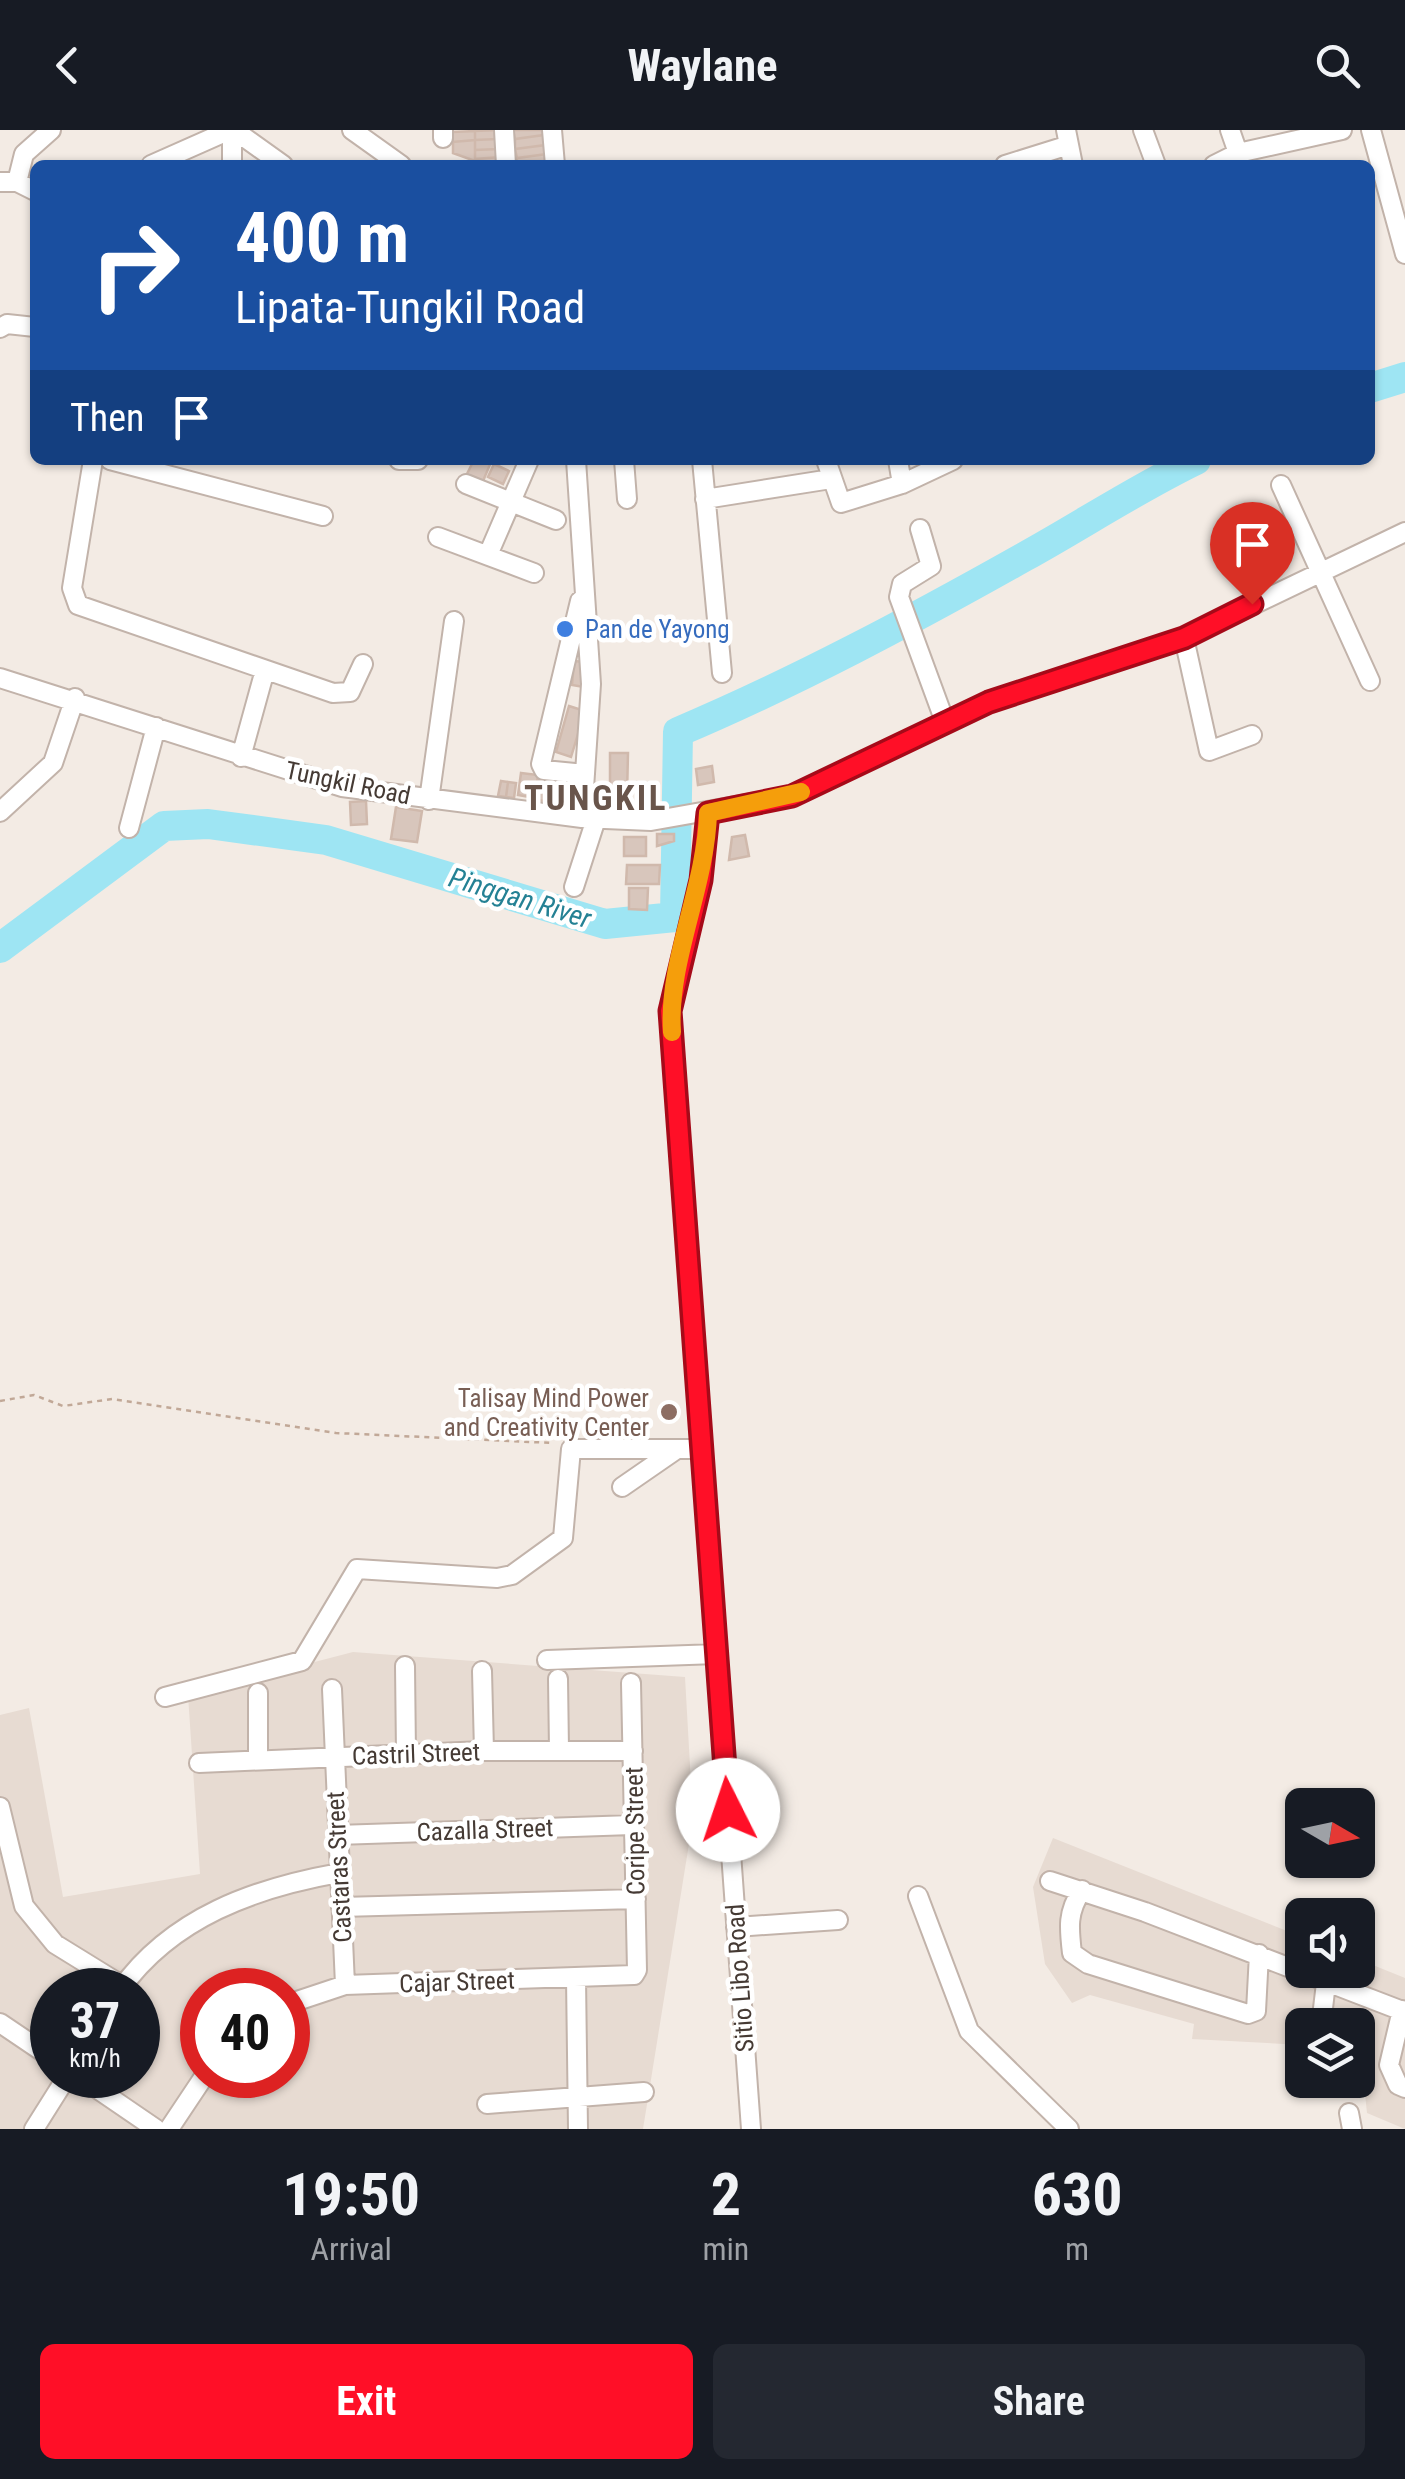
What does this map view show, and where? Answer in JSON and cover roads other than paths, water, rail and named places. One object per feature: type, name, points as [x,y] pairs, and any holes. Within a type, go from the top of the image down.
[{"type":"street","points":[[8,182],[24,154],[51,130]]},
{"type":"street","points":[[162,160],[232,130]]},
{"type":"street","points":[[232,130],[232,160]]},
{"type":"street","points":[[232,130],[276,160]]},
{"type":"street","points":[[352,130],[393,160]]},
{"type":"street","points":[[504,130],[506,160]]},
{"type":"street","points":[[552,130],[554,160]]},
{"type":"street","points":[[1143,130],[1154,160]]},
{"type":"street","points":[[1230,130],[1238,153]]},
{"type":"street","points":[[1224,160],[1238,153],[1342,130]]},
{"type":"street","points":[[1371,130],[1398,204],[1405,254]]},
{"type":"street","points":[[1016,160],[1068,137]]},
{"type":"street","points":[[0,328],[7,324],[30,326]]},
{"type":"street","points":[[93,465],[72,588],[78,605],[343,693],[350,692],[362,664]]},
{"type":"street","points":[[488,554],[527,465]]},
{"type":"street","points":[[572,465],[590,684],[585,774],[589,818],[574,887]]},
{"type":"street","points":[[624,465],[627,500]]},
{"type":"street","points":[[702,465],[722,673]]},
{"type":"street","points":[[827,465],[841,504],[902,484],[942,465]]},
{"type":"street","points":[[899,465],[902,484]]},
{"type":"street","points":[[160,466],[322,516]]},
{"type":"street","points":[[705,499],[831,479]]},
{"type":"street","points":[[466,484],[556,520]]},
{"type":"street","points":[[1281,485],[1370,681]]},
{"type":"street","points":[[920,529],[930,566],[902,584],[901,606],[946,722]]},
{"type":"street","name":"Tungkil Road","points":[[0,678],[75,698],[241,757],[342,787],[589,818],[650,821],[792,796],[989,702],[1184,638],[1405,532]]},
{"type":"street","points":[[438,537],[534,573]]},
{"type":"street","points":[[584,585],[541,764],[544,770],[585,774]]},
{"type":"street","points":[[428,800],[454,620]]},
{"type":"street","points":[[1184,638],[1210,751],[1252,735]]},
{"type":"street","points":[[241,757],[265,670]]},
{"type":"street","points":[[0,812],[53,763],[75,698]]},
{"type":"street","points":[[129,828],[156,727]]},
{"type":"street","name":"Sitio Libo Road","points":[[703,814],[701,880],[670,1011],[751,2129]]},
{"type":"street","points":[[165,1697],[302,1662],[357,1569],[512,1576],[563,1538],[567,1454],[576,1448],[701,1449]]},
{"type":"street","points":[[622,1487],[677,1449]]},
{"type":"street","points":[[547,1660],[716,1654]]},
{"type":"street","points":[[405,1666],[406,1754]]},
{"type":"street","points":[[482,1671],[484,1751]]},
{"type":"street","points":[[558,1679],[559,1750]]},
{"type":"street","name":"Coripe Street","points":[[631,1683],[637,1970],[631,1976]]},
{"type":"street","name":"Castaras Street","points":[[332,1689],[344,1985]]},
{"type":"street","points":[[258,1693],[258,1760]]},
{"type":"street","name":"Castril Street","points":[[199,1763],[484,1751],[633,1752]]},
{"type":"street","points":[[0,1807],[24,1906],[55,1944],[92,1968]]},
{"type":"street","name":"Cazalla Street","points":[[337,1835],[632,1825]]},
{"type":"street","points":[[138,1968],[149,1955],[209,1912],[278,1884],[339,1872]]},
{"type":"street","points":[[1050,1881],[1285,1965]]},
{"type":"street","points":[[1082,1890],[1072,1905],[1068,1922],[1072,1953],[1088,1964],[1248,2014],[1256,2011],[1259,1954]]},
{"type":"street","points":[[918,1896],[975,2040],[1068,2129]]},
{"type":"street","points":[[341,1907],[636,1899]]},
{"type":"street","points":[[736,1926],[838,1920]]},
{"type":"street","name":"Cajar Street","points":[[310,1997],[344,1985],[631,1976]]},
{"type":"street","points":[[576,1978],[578,2129]]},
{"type":"street","points":[[1340,1988],[1404,2011],[1389,2064],[1398,2085],[1405,2088]]},
{"type":"street","points":[[0,2023],[30,2043]]},
{"type":"street","points":[[487,2104],[644,2092]]},
{"type":"street","points":[[34,2129],[54,2098]]},
{"type":"street","points":[[111,2098],[156,2129]]},
{"type":"street","points":[[169,2129],[190,2098]]},
{"type":"waterway","name":"Pinggan River","points":[[1375,386],[1405,377]]},
{"type":"waterway","name":"Pinggan River","points":[[0,948],[164,826],[208,824],[326,840],[605,924],[675,917],[678,732],[896,627],[1186,465]]},
{"type":"place","name":"Pan de Yayong","points":[[565,629]]},
{"type":"place","name":"Talisay Mind Power and Creativity Center","points":[[669,1412]]},
{"type":"district","name":"TUNGKIL","points":[[596,798]]}]
